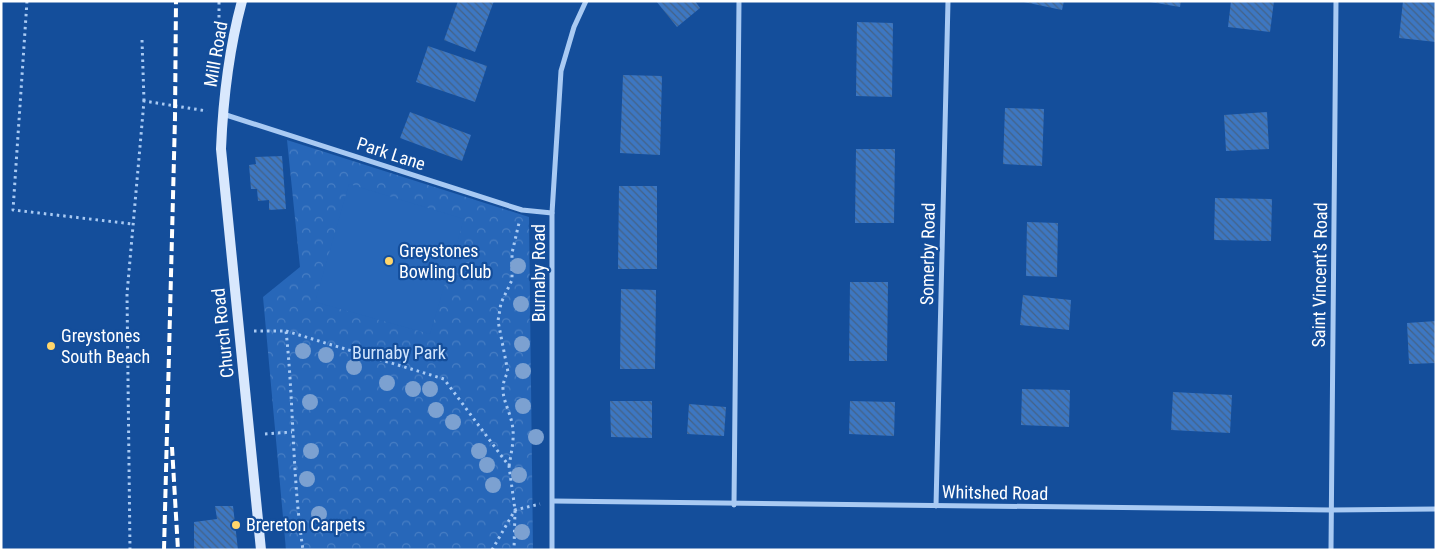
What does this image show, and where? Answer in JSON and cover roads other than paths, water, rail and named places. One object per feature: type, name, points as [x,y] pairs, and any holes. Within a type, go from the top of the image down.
[{"type":"main road","name":"Mill Road","points":[[223,113],[230,58],[242,1]]},
{"type":"main road","name":"Church Road","points":[[223,113],[222,150],[261,550]]},
{"type":"street","name":"Burnaby Road","points":[[552,550],[552,213],[561,71],[574,27],[586,1]]},
{"type":"street","points":[[734,504],[739,1]]},
{"type":"street","name":"Somerby Road","points":[[936,506],[948,1]]},
{"type":"street","name":"Saint Vincent's Road","points":[[1330,550],[1336,1]]},
{"type":"street","name":"Park Lane","points":[[223,113],[522,210],[552,213]]},
{"type":"street","name":"Whitshed Road","points":[[553,502],[1331,510],[1436,509]]},
{"type":"railway","points":[[164,550],[175,118],[176,1]]},
{"type":"railway","points":[[172,447],[178,550]]},
{"type":"place","name":"Greystones Bowling Club","points":[[389,261]]},
{"type":"place","name":"Greystones South Beach","points":[[51,346]]},
{"type":"place","name":"Brereton Carpets","points":[[236,525]]},
{"type":"park label","name":"Burnaby Park","points":[[399,353]]}]
